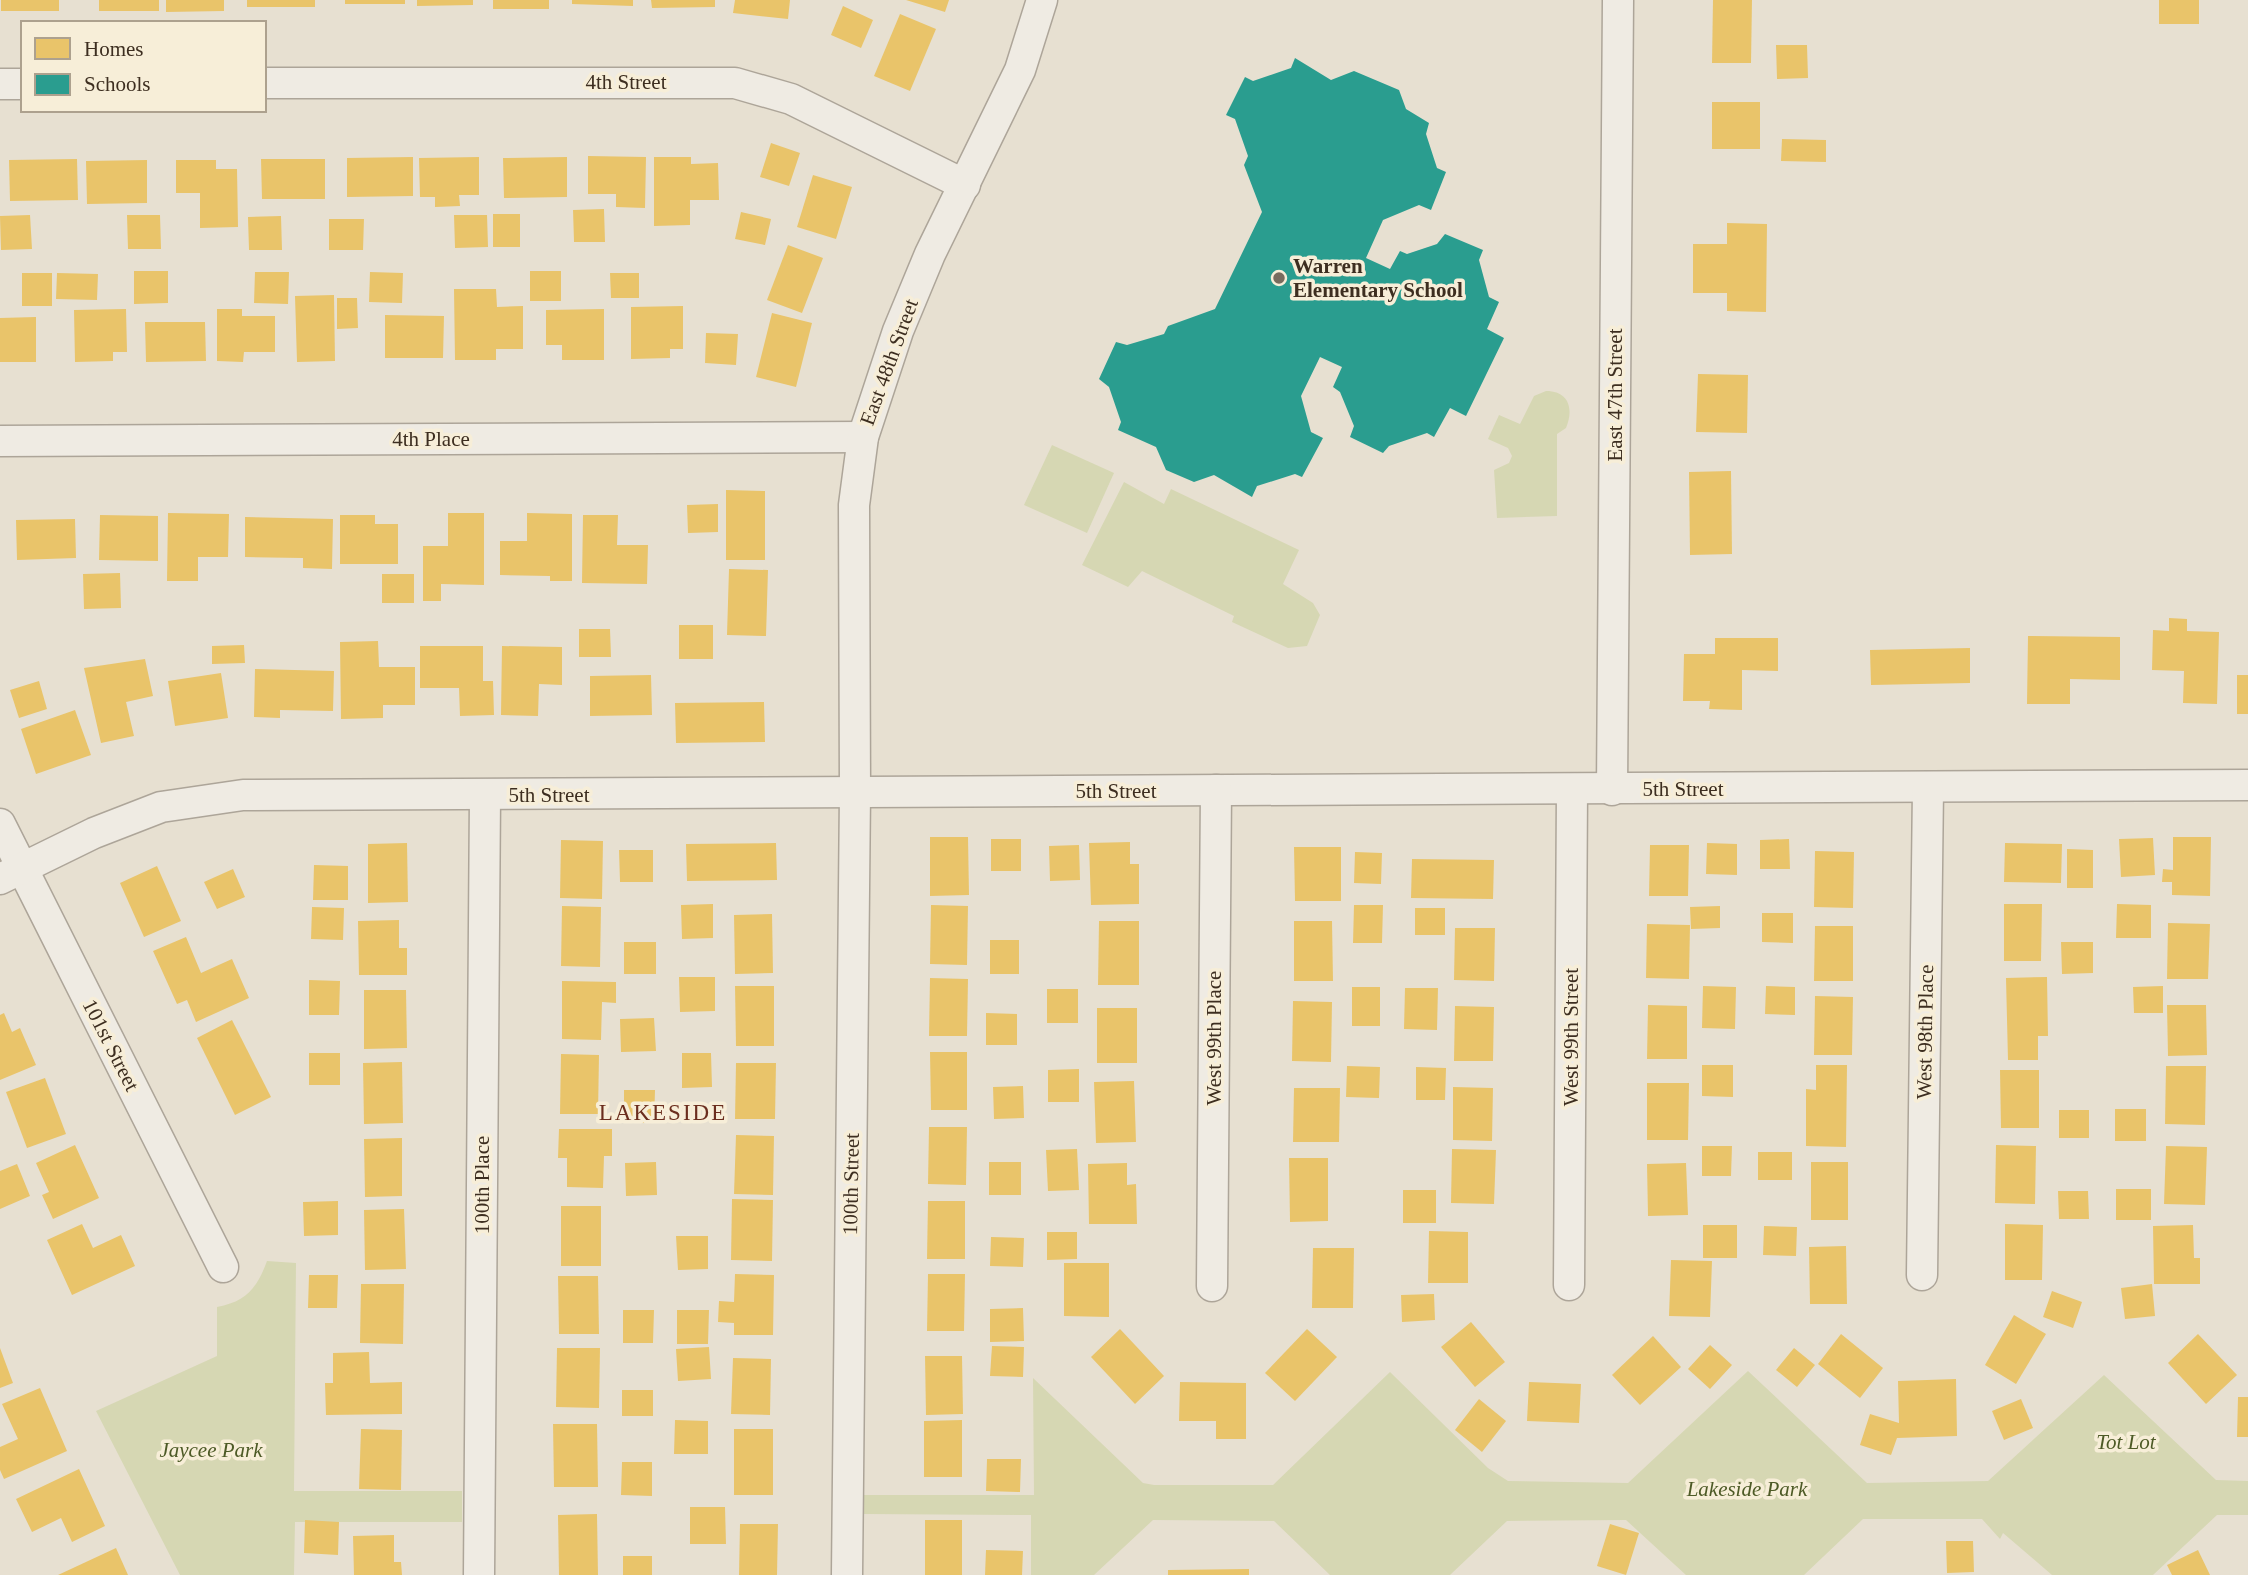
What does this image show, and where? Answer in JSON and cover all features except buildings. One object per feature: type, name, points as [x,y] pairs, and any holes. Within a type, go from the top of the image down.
[{"type":"street","name":"East 48th Street","points":[[855,793],[854,505],[863,437],[898,331],[930,254],[1020,70],[1042,0]]},
{"type":"street","name":"East 47th Street","points":[[1612,790],[1618,0]]},
{"type":"street","name":"4th Street","points":[[266,83],[735,83],[791,99],[965,185]]},
{"type":"street","points":[[0,84],[21,84]]},
{"type":"street","name":"4th Place","points":[[0,441],[863,437]]},
{"type":"street","name":"5th Street","points":[[11,873],[94,833],[162,807],[243,795],[485,796],[2248,785]]},
{"type":"street","name":"West 98th Place","points":[[1922,1275],[1928,788]]},
{"type":"street","name":"West 99th Street","points":[[1569,1285],[1572,789]]},
{"type":"street","name":"West 99th Place","points":[[1212,1286],[1216,790]]},
{"type":"street","name":"100th Street","points":[[846,1575],[855,793]]},
{"type":"street","name":"100th Place","points":[[479,1575],[485,796]]},
{"type":"street","name":"101st Street","points":[[0,824],[11,873],[223,1267]]},
{"type":"green space","points":[[1546,391],[1560,394],[1568,402],[1569,408],[1566,428],[1557,434],[1557,516],[1497,518],[1494,470],[1509,463],[1512,456],[1508,448],[1488,439],[1499,415],[1520,424],[1534,396]]},
{"type":"green space","points":[[1052,445],[1114,473],[1087,533],[1024,505]]},
{"type":"green space","points":[[1124,482],[1164,504],[1171,489],[1299,550],[1283,584],[1313,603],[1320,615],[1307,646],[1288,648],[1232,622],[1234,616],[1142,571],[1128,587],[1082,565]]},
{"type":"green space","name":"Jaycee Park","points":[[267,1261],[296,1263],[294,1491],[462,1491],[462,1522],[295,1522],[294,1575],[180,1575],[96,1411],[217,1356],[217,1307],[236,1302],[249,1292],[259,1279]]},
{"type":"green space","name":"Lakeside Park","points":[[1748,1371],[1867,1483],[1988,1481],[2104,1375],[2216,1480],[2248,1481],[2248,1515],[2217,1515],[2153,1575],[2052,1575],[2003,1533],[2000,1539],[1982,1519],[1863,1519],[1804,1575],[1686,1575],[1626,1520],[1507,1521],[1450,1575],[1330,1575],[1274,1521],[1153,1520],[1094,1575],[1031,1575],[1031,1515],[863,1514],[863,1495],[1034,1495],[1033,1378],[1143,1483],[1154,1485],[1273,1485],[1390,1372],[1488,1468],[1508,1481],[1628,1483]]},
{"type":"place","name":"Warren Elementary School","points":[[1279,278]]},
{"type":"district","name":"LAKESIDE","points":[[663,1112]]},
{"type":"park label","name":"Tot Lot","points":[[2126,1442]]}]
